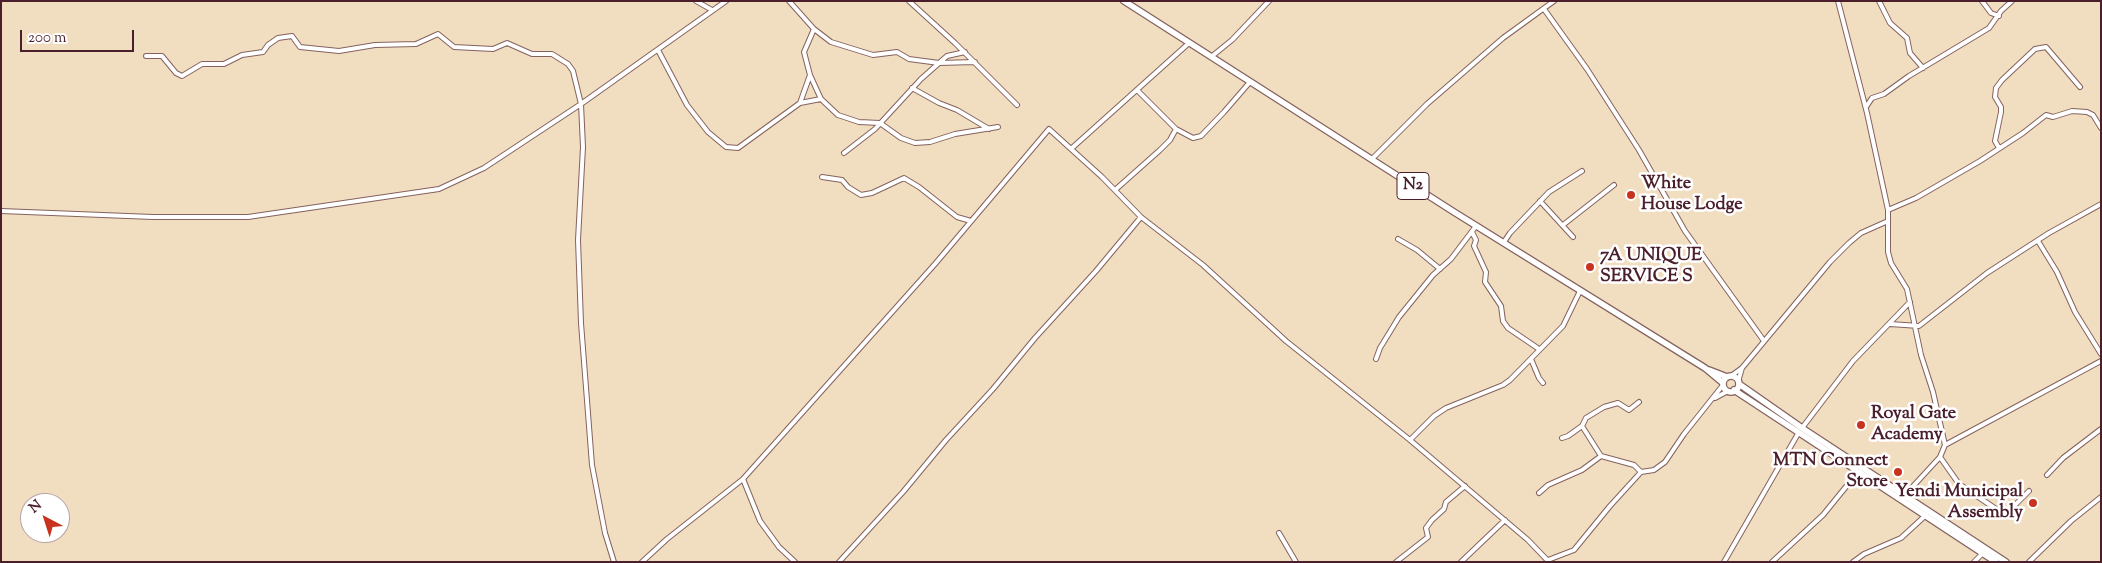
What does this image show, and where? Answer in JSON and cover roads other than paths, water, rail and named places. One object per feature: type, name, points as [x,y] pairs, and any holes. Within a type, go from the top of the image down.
[{"type":"highway","name":"N2","points":[[1124,1],[1476,226],[1704,368],[1723,384]]},
{"type":"highway","name":"N2","points":[[1704,368],[1729,376]]},
{"type":"highway","points":[[1996,562],[1858,472],[1800,430],[1738,383],[1735,377],[1729,376],[1723,384],[1731,391],[1800,430],[1905,495],[2006,562]]},
{"type":"highway","points":[[1731,391],[1738,383]]},
{"type":"street","points":[[696,1],[712,10]]},
{"type":"street","points":[[1,211],[153,218],[248,218],[440,188],[484,168],[581,104],[726,1]]},
{"type":"street","points":[[789,1],[814,29],[831,42],[874,55],[897,52],[910,59],[939,62],[975,62]]},
{"type":"street","points":[[909,1],[1018,105]]},
{"type":"street","points":[[1211,57],[1232,40],[1269,1]]},
{"type":"street","points":[[1372,160],[1427,104],[1503,38],[1554,1]]},
{"type":"street","points":[[1838,1],[1866,107],[1888,210],[1888,252],[1891,263],[1906,289],[1910,302],[1921,354],[1933,392],[1945,445],[1940,456],[1905,495]]},
{"type":"street","points":[[1879,1],[1890,23],[1907,38],[1910,52],[1923,68]]},
{"type":"street","points":[[1982,1],[1991,13],[1999,16]]},
{"type":"street","points":[[1866,107],[1872,98],[1884,94],[1923,68],[1979,36],[1989,28],[2001,11],[2012,1]]},
{"type":"street","points":[[1544,9],[1587,69],[1619,119],[1661,186],[1685,232],[1764,342]]},
{"type":"street","points":[[814,29],[804,52],[810,75],[820,100],[838,115],[859,122],[880,123],[901,138],[915,143],[930,142],[955,134],[998,127]]},
{"type":"street","points":[[146,56],[162,56],[176,73],[182,76],[202,64],[224,64],[242,54],[263,52],[268,45],[278,38],[292,36],[300,47],[339,51],[375,45],[416,44],[438,34],[454,47],[493,49],[507,43],[532,54],[552,54],[568,64],[573,71],[581,104],[583,147],[578,240],[581,323],[592,465],[605,533],[614,562]]},
{"type":"street","points":[[1072,148],[1189,43]]},
{"type":"street","points":[[1999,148],[1995,141],[2001,112],[1995,97],[1996,88],[2035,49],[2046,47],[2080,87]]},
{"type":"street","points":[[658,50],[687,105],[708,132],[726,147],[738,148],[800,103],[820,100]]},
{"type":"street","points":[[844,153],[880,123],[912,88],[946,56],[964,52]]},
{"type":"street","points":[[800,103],[810,75]]},
{"type":"street","points":[[1137,90],[1176,129],[1193,138],[1201,136],[1250,82]]},
{"type":"street","points":[[912,88],[939,103],[958,110],[989,129]]},
{"type":"street","points":[[1888,210],[1916,198],[1999,148],[2046,115],[2053,117],[2072,111],[2087,112],[2093,115],[2101,128]]},
{"type":"street","points":[[642,562],[667,539],[743,479],[971,222],[1049,129],[1072,148],[1141,217],[1202,265],[1286,341],[1465,486],[1505,520],[1548,561],[1574,550],[1641,472],[1654,470],[1665,462],[1723,384]]},
{"type":"street","points":[[1115,190],[1170,140],[1176,129]]},
{"type":"street","points":[[1504,242],[1510,233],[1549,192],[1582,170]]},
{"type":"street","points":[[822,177],[842,180],[848,187],[861,195],[872,193],[904,178],[919,187],[957,217],[971,222]]},
{"type":"street","points":[[1563,225],[1614,186]]},
{"type":"street","points":[[1540,201],[1574,237]]},
{"type":"street","points":[[1890,324],[1916,326],[1925,323],[1950,300],[1987,273],[2101,204]]},
{"type":"street","points":[[839,562],[903,492],[946,440],[993,389],[1141,217]]},
{"type":"street","points":[[1729,376],[1742,368],[1830,262],[1861,233],[1888,221]]},
{"type":"street","points":[[1376,359],[1380,348],[1399,316],[1451,259],[1476,226]]},
{"type":"street","points":[[1472,232],[1476,240],[1474,246],[1486,272],[1484,282],[1501,306],[1503,321],[1508,328],[1540,349]]},
{"type":"street","points":[[1398,239],[1417,250],[1440,269]]},
{"type":"street","points":[[2038,241],[2101,354]]},
{"type":"street","points":[[1410,440],[1434,416],[1446,408],[1503,385],[1523,369],[1563,326],[1580,291]]},
{"type":"street","points":[[1724,562],[1800,430],[1853,361],[1910,302]]},
{"type":"street","points":[[1531,359],[1543,383]]},
{"type":"street","points":[[1945,445],[2101,361]]},
{"type":"street","points":[[1738,383],[1742,368]]},
{"type":"street","points":[[1713,399],[1731,391]]},
{"type":"street","points":[[1562,438],[1582,426],[1586,418],[1604,407],[1618,403],[1629,410],[1639,402]]},
{"type":"street","points":[[1582,426],[1601,456],[1634,465],[1641,472]]},
{"type":"street","points":[[2047,475],[2063,458],[2101,429]]},
{"type":"street","points":[[1539,493],[1548,484],[1582,470],[1601,456]]},
{"type":"street","points":[[1940,456],[1959,484],[2005,515],[2029,490]]},
{"type":"street","points":[[1772,562],[1823,515],[1858,472]]},
{"type":"street","points":[[743,479],[760,521],[779,547],[795,562]]},
{"type":"street","points":[[1396,562],[1428,537],[1426,528],[1444,509],[1446,502],[1465,486]]},
{"type":"street","points":[[2029,562],[2071,521],[2101,497]]},
{"type":"street","points":[[1853,562],[1864,554],[1901,538],[1926,515]]},
{"type":"street","points":[[1461,562],[1505,520]]},
{"type":"street","points":[[1279,533],[1296,562]]},
{"type":"street","points":[[1974,562],[1983,553]]},
{"type":"place","name":"White House Lodge","points":[[1631,195]]},
{"type":"place","name":"7A UNIQUE SERVICE S","points":[[1590,267]]},
{"type":"place","name":"Royal Gate Academy","points":[[1861,425]]},
{"type":"place","name":"MTN Connect Store","points":[[1898,472]]},
{"type":"place","name":"Yendi Municipal Assembly","points":[[2033,503]]}]
